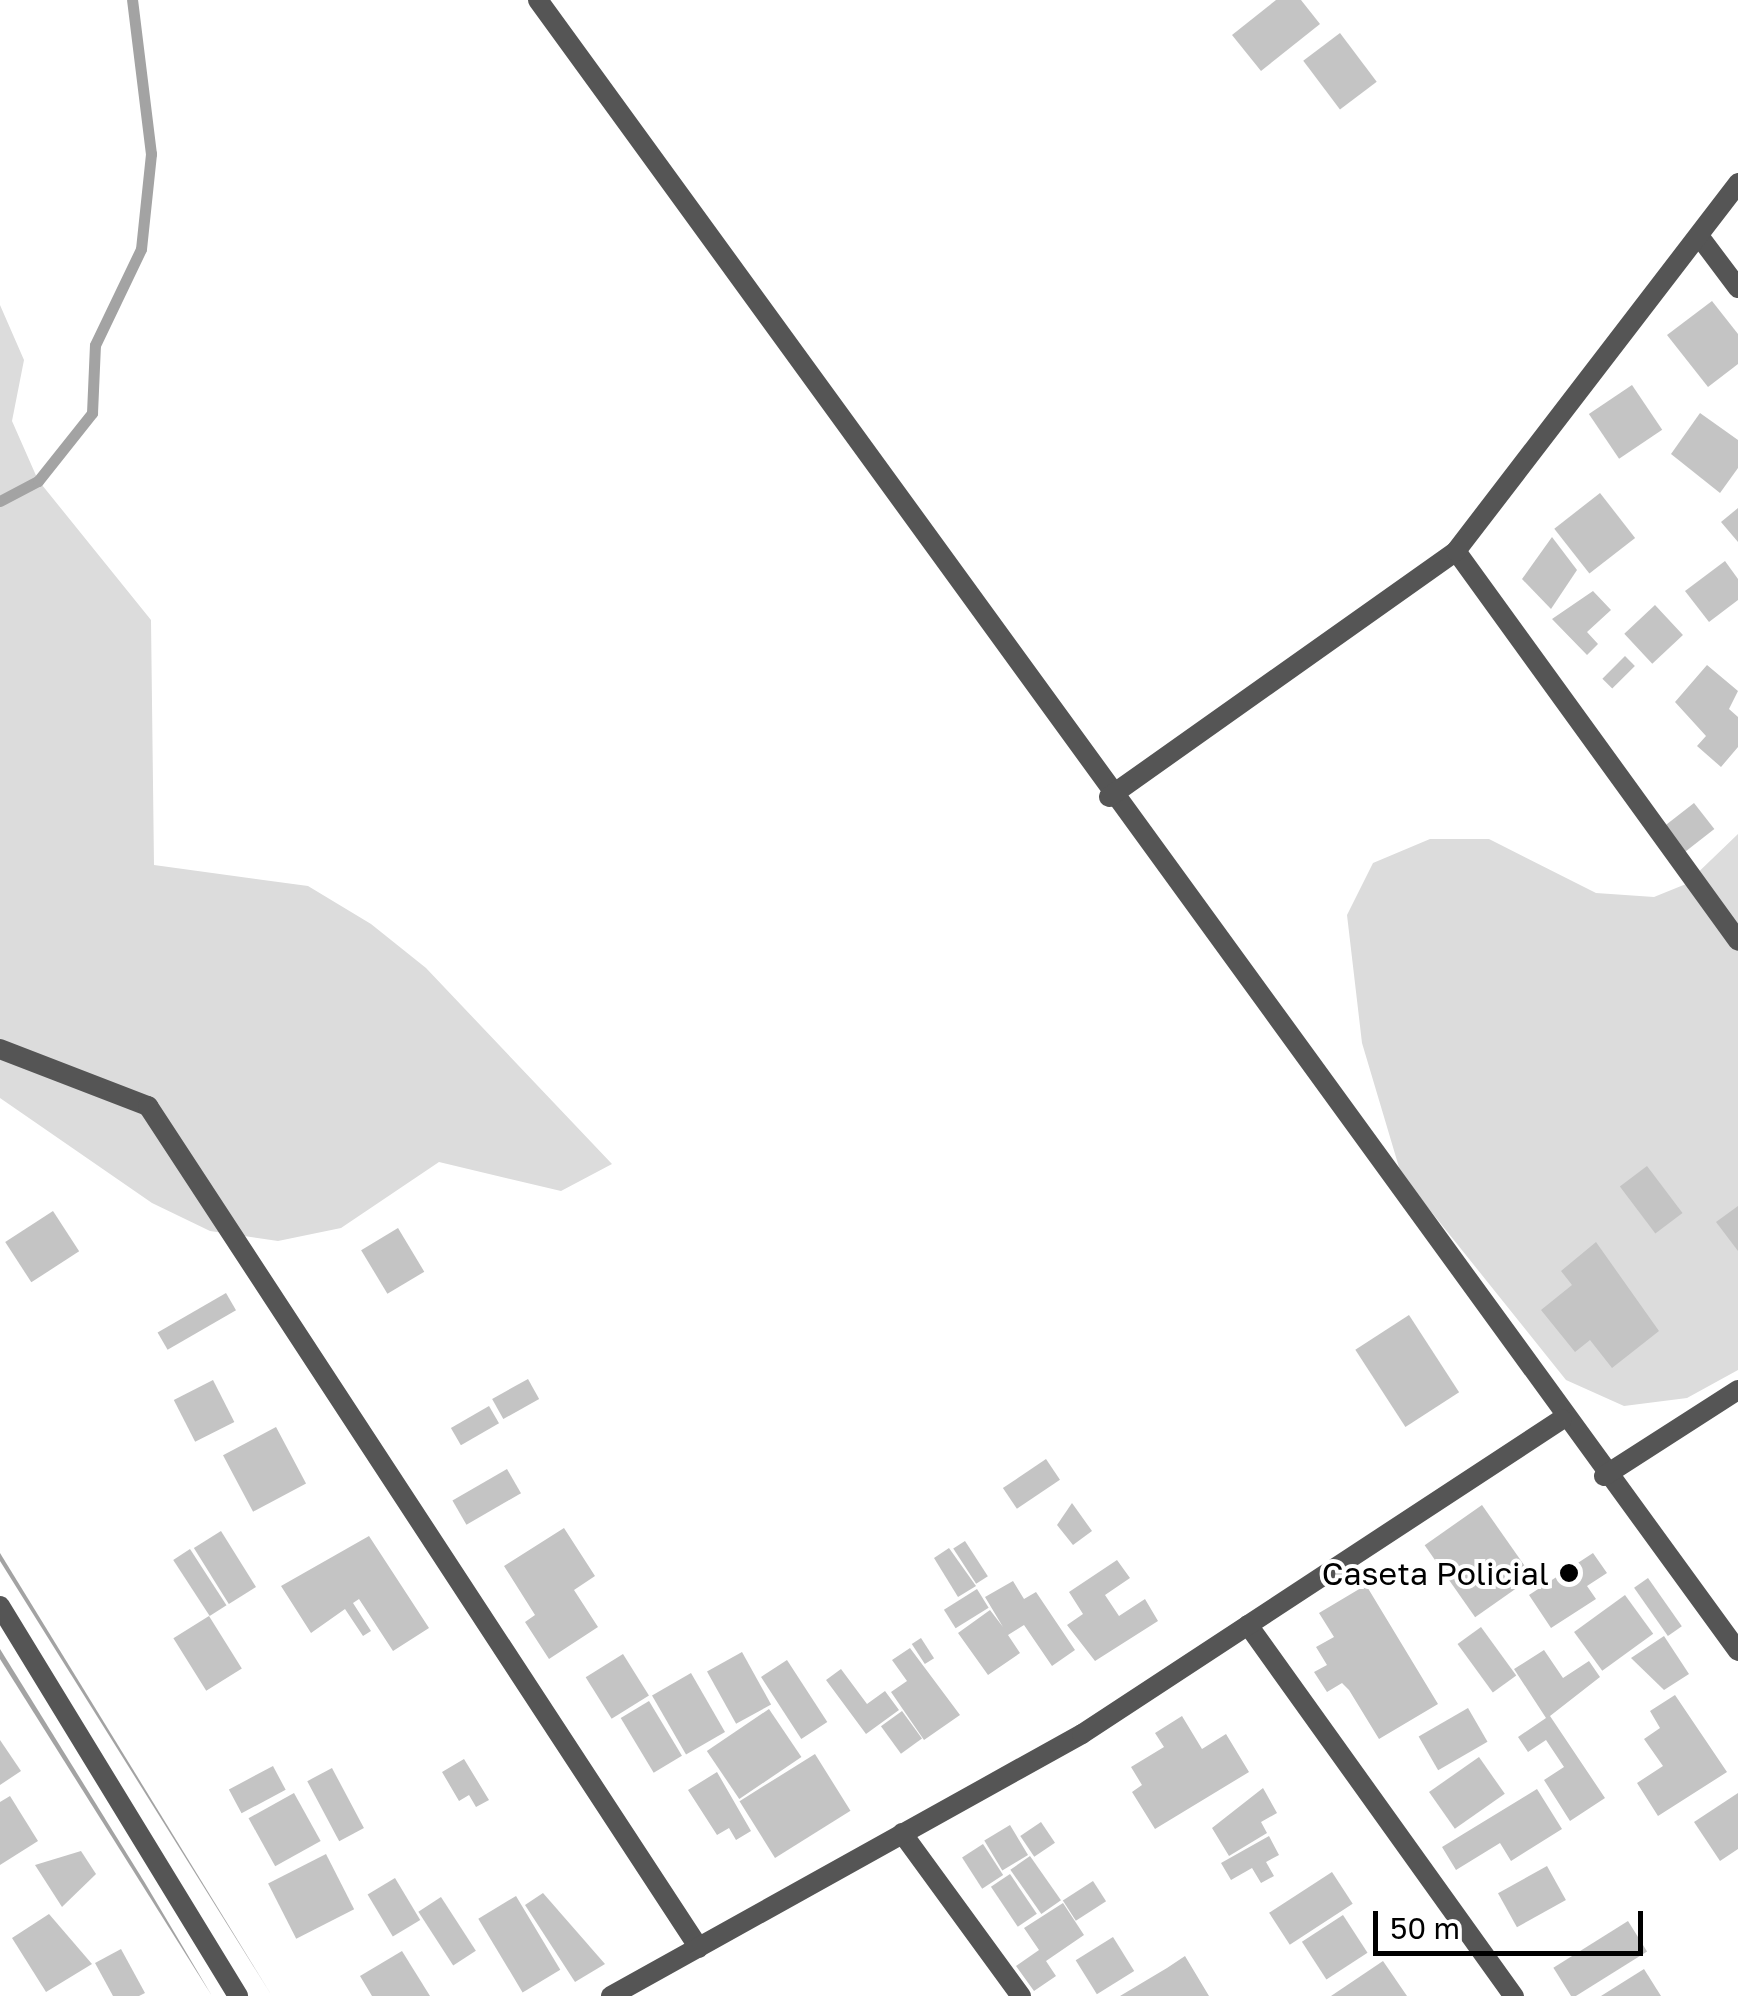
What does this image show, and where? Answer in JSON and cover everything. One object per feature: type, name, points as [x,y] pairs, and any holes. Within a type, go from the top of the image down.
[{"type":"street","points":[[538,0],[1562,1420],[1738,1652]]},
{"type":"street","points":[[1110,797],[1456,551],[1738,183]]},
{"type":"street","points":[[1699,236],[1738,288]]},
{"type":"street","points":[[1456,551],[1738,941]]},
{"type":"street","points":[[0,1049],[148,1106],[699,1948]]},
{"type":"street","points":[[1604,1476],[1738,1390]]},
{"type":"street","points":[[612,1996],[1082,1734],[1562,1420]]},
{"type":"street","points":[[0,1606],[238,1996]]},
{"type":"street","points":[[1248,1625],[1514,1996]]},
{"type":"street","points":[[902,1833],[1021,1996]]},
{"type":"shaded area","points":[[0,305],[24,360],[12,421],[38,480],[151,620],[154,865],[308,886],[371,924],[426,968],[612,1164],[561,1191],[439,1162],[341,1228],[278,1241],[210,1231],[152,1203],[0,1098]]},
{"type":"shaded area","points":[[1738,834],[1738,1370],[1687,1398],[1624,1406],[1566,1380],[1401,1174],[1362,1043],[1347,915],[1373,863],[1430,839],[1489,839],[1596,893],[1654,897],[1686,884]]},
{"type":"shaded area","points":[[0,1553],[272,1996],[0,1561]]},
{"type":"shaded area","points":[[0,1649],[145,1883],[212,1996],[0,1659]]},
{"type":"building","points":[[1276,0],[1301,0],[1320,24],[1261,71],[1232,35]]},
{"type":"building","points":[[1340,33],[1377,82],[1340,109],[1303,61]]},
{"type":"building","points":[[1712,301],[1738,334],[1738,364],[1708,387],[1667,335]]},
{"type":"building","points":[[1632,385],[1662,430],[1619,459],[1589,414]]},
{"type":"building","points":[[1700,413],[1738,440],[1738,468],[1720,493],[1671,454]]},
{"type":"building","points":[[1600,493],[1635,538],[1589,574],[1554,529]]},
{"type":"building","points":[[1738,508],[1738,542],[1721,522]]},
{"type":"building","points":[[1552,537],[1577,570],[1551,609],[1522,579]]},
{"type":"building","points":[[1725,561],[1738,579],[1738,600],[1709,622],[1685,591]]},
{"type":"building","points":[[1593,591],[1611,610],[1587,632],[1598,644],[1587,655],[1552,619]]},
{"type":"building","points":[[1655,605],[1683,635],[1652,664],[1624,634]]},
{"type":"building","points":[[1625,656],[1635,666],[1612,689],[1602,679]]},
{"type":"building","points":[[1707,665],[1738,691],[1729,709],[1738,717],[1738,747],[1721,767],[1697,746],[1706,736],[1675,702]]},
{"type":"building","points":[[1694,803],[1714,829],[1684,853],[1663,827]]},
{"type":"building","points":[[1647,1166],[1683,1213],[1655,1234],[1620,1186]]},
{"type":"building","points":[[1738,1206],[1738,1251],[1716,1222]]},
{"type":"building","points":[[53,1211],[79,1251],[31,1282],[5,1242]]},
{"type":"building","points":[[398,1228],[424,1272],[387,1294],[361,1250]]},
{"type":"building","points":[[1596,1242],[1659,1331],[1612,1368],[1590,1340],[1575,1352],[1541,1310],[1572,1285],[1561,1271]]},
{"type":"building","points":[[226,1293],[236,1310],[168,1350],[158,1332]]},
{"type":"building","points":[[1409,1315],[1459,1392],[1405,1427],[1355,1350]]},
{"type":"building","points":[[528,1379],[539,1399],[503,1419],[492,1399]]},
{"type":"building","points":[[213,1380],[234,1422],[195,1442],[174,1400]]},
{"type":"building","points":[[489,1406],[499,1423],[461,1445],[451,1428]]},
{"type":"building","points":[[276,1427],[306,1484],[253,1512],[223,1455]]},
{"type":"building","points":[[1046,1459],[1060,1480],[1017,1509],[1003,1488]]},
{"type":"building","points":[[507,1469],[521,1493],[466,1525],[452,1500]]},
{"type":"building","points":[[1072,1503],[1092,1531],[1073,1545],[1057,1525]]},
{"type":"building","points":[[1482,1505],[1532,1577],[1475,1617],[1425,1545]]},
{"type":"building","points":[[564,1528],[595,1576],[574,1590],[598,1627],[549,1659],[525,1622],[535,1615],[504,1566]]},
{"type":"building","points":[[221,1531],[256,1587],[229,1604],[194,1548]]},
{"type":"building","points":[[369,1536],[429,1628],[393,1651],[359,1599],[353,1603],[371,1631],[363,1636],[345,1609],[311,1633],[281,1586]]},
{"type":"building","points":[[965,1541],[988,1576],[976,1584],[953,1549]]},
{"type":"building","points":[[949,1548],[976,1586],[958,1597],[934,1558]]},
{"type":"building","points":[[190,1549],[226,1605],[210,1616],[173,1560]]},
{"type":"building","points":[[1593,1553],[1607,1573],[1587,1586],[1596,1599],[1551,1628],[1529,1595]]},
{"type":"building","points":[[1117,1560],[1130,1578],[1105,1595],[1119,1616],[1145,1599],[1158,1621],[1095,1661],[1067,1625],[1083,1614],[1069,1592]]},
{"type":"building","points":[[1648,1578],[1682,1626],[1668,1636],[1634,1588]]},
{"type":"building","points":[[1013,1581],[1024,1599],[1036,1592],[1075,1650],[1052,1666],[1024,1625],[1008,1635],[1020,1653],[988,1675],[958,1633],[990,1610],[1003,1627],[985,1597]]},
{"type":"building","points":[[1366,1585],[1438,1704],[1379,1739],[1349,1690],[1342,1683],[1327,1692],[1314,1672],[1327,1665],[1316,1647],[1334,1637],[1319,1613]]},
{"type":"building","points":[[977,1589],[989,1608],[956,1628],[944,1610]]},
{"type":"building","points":[[1625,1595],[1653,1634],[1602,1671],[1574,1632]]},
{"type":"building","points":[[209,1616],[242,1669],[206,1691],[173,1638]]},
{"type":"building","points":[[1481,1627],[1516,1676],[1493,1693],[1458,1644]]},
{"type":"building","points":[[1664,1636],[1689,1674],[1664,1690],[1631,1658]]},
{"type":"building","points":[[921,1638],[934,1658],[925,1664],[912,1644]]},
{"type":"building","points":[[910,1648],[960,1715],[924,1740],[891,1692],[907,1681],[892,1660]]},
{"type":"building","points":[[1544,1650],[1563,1678],[1589,1661],[1600,1677],[1550,1716],[1605,1798],[1570,1821],[1544,1780],[1564,1767],[1546,1740],[1528,1752],[1518,1737],[1546,1718],[1514,1669]]},
{"type":"building","points":[[742,1652],[771,1704],[736,1724],[707,1671]]},
{"type":"building","points":[[623,1654],[649,1696],[612,1719],[586,1677]]},
{"type":"building","points":[[787,1660],[827,1722],[801,1739],[761,1677]]},
{"type":"building","points":[[841,1669],[867,1704],[885,1691],[899,1710],[866,1734],[826,1680]]},
{"type":"building","points":[[691,1673],[725,1732],[686,1754],[652,1696]]},
{"type":"building","points":[[1675,1695],[1727,1772],[1658,1816],[1637,1783],[1663,1766],[1644,1739],[1660,1728],[1650,1711]]},
{"type":"building","points":[[649,1701],[682,1756],[654,1773],[621,1718]]},
{"type":"building","points":[[1468,1708],[1488,1742],[1438,1770],[1419,1736]]},
{"type":"building","points":[[769,1709],[801,1757],[739,1799],[707,1751]]},
{"type":"building","points":[[902,1711],[922,1739],[901,1754],[881,1726]]},
{"type":"building","points":[[1182,1716],[1202,1749],[1226,1734],[1249,1772],[1155,1829],[1132,1792],[1142,1785],[1131,1767],[1164,1747],[1155,1733]]},
{"type":"building","points":[[0,1740],[21,1771],[0,1785]]},
{"type":"building","points":[[815,1754],[851,1811],[775,1858],[740,1801]]},
{"type":"building","points":[[1479,1757],[1505,1794],[1455,1829],[1429,1792]]},
{"type":"building","points":[[464,1759],[489,1800],[476,1807],[469,1795],[459,1801],[442,1772]]},
{"type":"building","points":[[273,1766],[286,1790],[242,1813],[229,1789]]},
{"type":"building","points":[[332,1768],[364,1828],[339,1841],[307,1781]]},
{"type":"building","points":[[717,1772],[751,1831],[736,1840],[729,1828],[717,1835],[688,1790]]},
{"type":"building","points":[[1263,1788],[1277,1813],[1261,1822],[1267,1833],[1229,1856],[1212,1828]]},
{"type":"building","points":[[1537,1789],[1562,1829],[1511,1861],[1500,1843],[1456,1870],[1442,1847]]},
{"type":"building","points":[[294,1793],[321,1841],[275,1866],[249,1818]]},
{"type":"building","points":[[1738,1793],[1738,1849],[1720,1861],[1694,1822]]},
{"type":"building","points":[[10,1796],[38,1841],[0,1865],[0,1802]]},
{"type":"building","points":[[1041,1822],[1055,1843],[1034,1857],[1020,1836]]},
{"type":"building","points":[[1010,1825],[1028,1855],[1002,1870],[984,1840]]},
{"type":"building","points":[[1269,1836],[1279,1855],[1266,1862],[1274,1876],[1261,1883],[1252,1868],[1231,1880],[1221,1863]]},
{"type":"building","points":[[983,1844],[1003,1875],[982,1889],[962,1858]]},
{"type":"building","points":[[81,1851],[96,1874],[62,1907],[35,1865]]},
{"type":"building","points":[[326,1854],[354,1909],[296,1939],[268,1884]]},
{"type":"building","points":[[1030,1856],[1061,1900],[1041,1914],[1010,1870]]},
{"type":"building","points":[[1547,1866],[1566,1900],[1517,1927],[1498,1893]]},
{"type":"building","points":[[1332,1872],[1353,1904],[1290,1945],[1269,1913]]},
{"type":"building","points":[[1010,1874],[1037,1914],[1018,1927],[991,1887]]},
{"type":"building","points":[[395,1878],[420,1920],[393,1936],[368,1894]]},
{"type":"building","points":[[1093,1881],[1106,1901],[1076,1921],[1063,1901]]},
{"type":"building","points":[[543,1893],[605,1964],[575,1982],[525,1905]]},
{"type":"building","points":[[516,1896],[560,1970],[523,1992],[478,1919]]},
{"type":"building","points":[[441,1897],[476,1951],[453,1965],[418,1912]]},
{"type":"building","points":[[1063,1903],[1084,1935],[1046,1961],[1056,1976],[1034,1991],[1016,1966],[1039,1950],[1024,1928]]},
{"type":"building","points":[[49,1914],[92,1964],[46,1992],[12,1938]]},
{"type":"building","points":[[1343,1915],[1368,1953],[1326,1979],[1302,1942]]},
{"type":"building","points":[[1628,1921],[1647,1952],[1576,1996],[1571,1996],[1553,1968]]},
{"type":"building","points":[[1113,1937],[1134,1971],[1097,1994],[1076,1960]]},
{"type":"building","points":[[121,1949],[145,1993],[139,1996],[113,1996],[95,1963]]},
{"type":"building","points":[[402,1951],[430,1996],[372,1996],[360,1976]]},
{"type":"building","points":[[1185,1956],[1209,1996],[1120,1996],[1167,1968]]},
{"type":"building","points":[[1383,1961],[1407,1996],[1331,1996]]},
{"type":"building","points":[[1644,1969],[1661,1996],[1601,1996]]},
{"type":"waterway","points":[[0,501],[38,481],[92,413],[95,345],[141,249],[151,154],[132,0]]},
{"type":"place","name":"Caseta Policial","points":[[1569,1573]]}]
